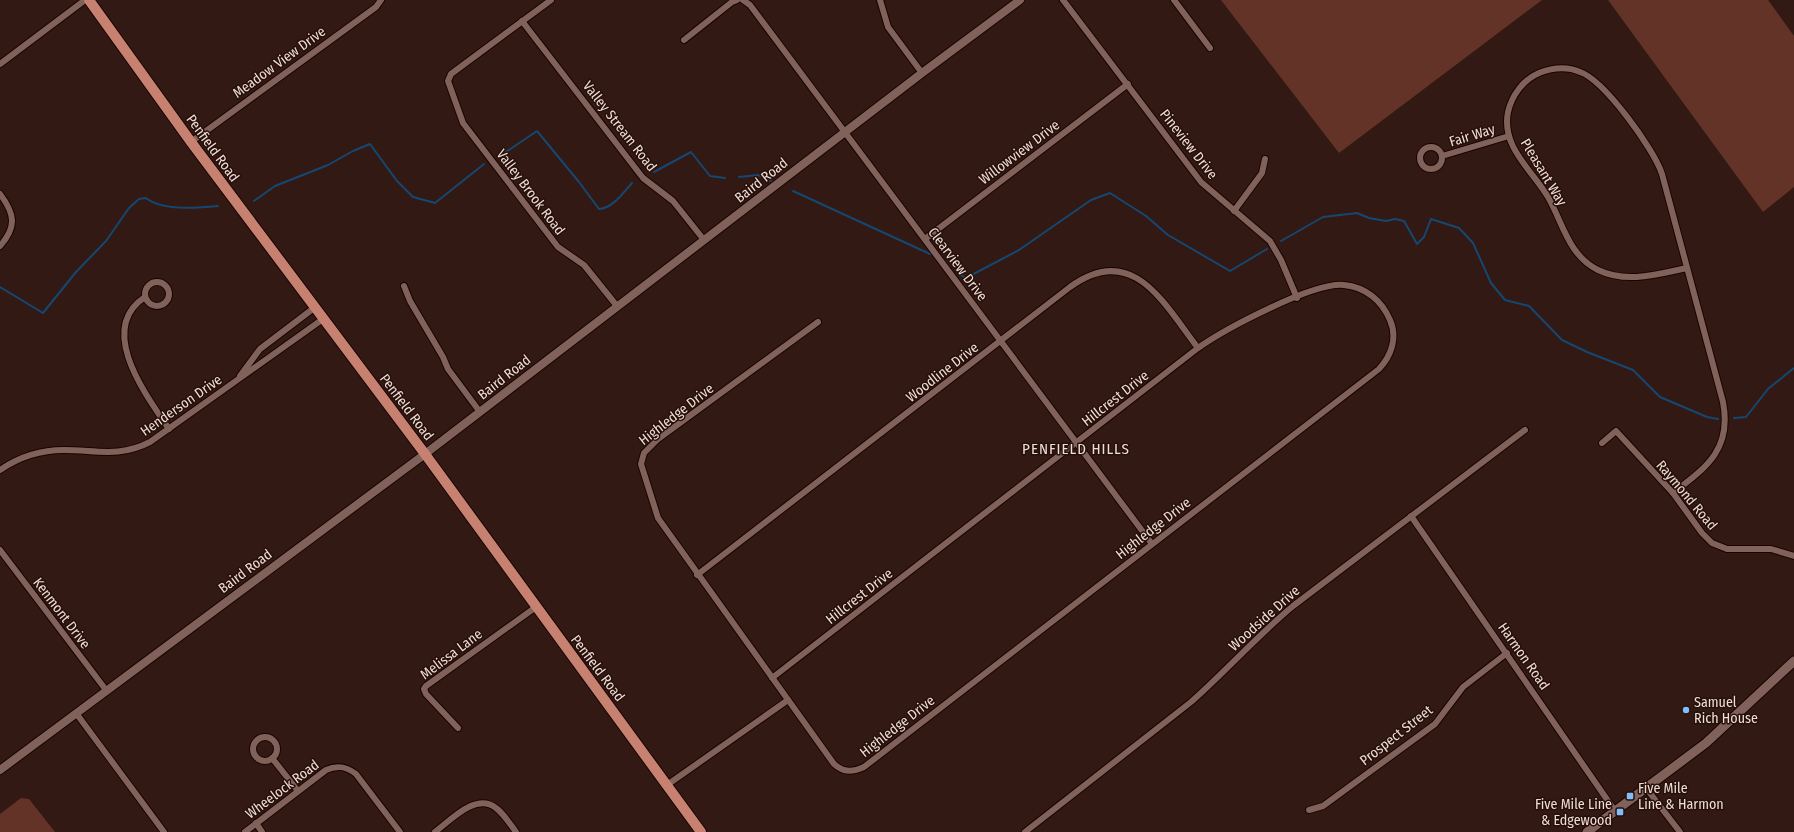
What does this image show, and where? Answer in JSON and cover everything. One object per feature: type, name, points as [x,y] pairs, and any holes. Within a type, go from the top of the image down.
[{"type":"main road","name":"Penfield Road","points":[[89,0],[191,142],[425,454],[701,832]]},
{"type":"main road","points":[[1587,832],[1706,743],[1794,661]]},
{"type":"street","points":[[0,64],[85,0]]},
{"type":"street","name":"Meadow View Drive","points":[[191,142],[376,7],[381,0]]},
{"type":"street","points":[[522,21],[551,0]]},
{"type":"street","points":[[684,40],[732,2],[737,0]]},
{"type":"street","name":"Clearview Drive","points":[[743,0],[750,5],[1152,544]]},
{"type":"street","points":[[880,0],[888,27],[922,73]]},
{"type":"street","name":"Baird Road","points":[[0,770],[425,454],[922,73],[1020,0]]},
{"type":"street","name":"Pineview Drive","points":[[1063,0],[1201,182],[1270,241],[1281,260],[1297,298]]},
{"type":"street","points":[[1174,0],[1210,48]]},
{"type":"street","name":"Valley Brook Road","points":[[522,21],[449,76],[448,81],[463,123],[558,247],[584,264],[617,306]]},
{"type":"street","name":"Valley Stream Road","points":[[522,21],[643,178],[673,201],[704,240]]},
{"type":"street","name":"Pleasant Way","points":[[1673,493],[1700,472],[1712,460],[1722,443],[1726,422],[1723,402],[1687,268],[1659,165],[1646,143],[1610,97],[1591,77],[1581,72],[1562,68],[1544,71],[1528,79],[1519,89],[1511,102],[1507,125],[1509,136],[1518,156],[1548,198],[1562,230],[1574,250],[1590,265],[1608,274],[1632,278],[1687,268]]},
{"type":"street","name":"Willowview Drive","points":[[925,239],[1128,84]]},
{"type":"street","name":"Fair Way","points":[[1442,156],[1509,136]]},
{"type":"street","points":[[1234,210],[1262,173],[1265,159]]},
{"type":"street","points":[[0,194],[12,216],[10,231],[0,246]]},
{"type":"street","name":"Woodline Drive","points":[[697,575],[1080,280],[1095,274],[1110,271],[1128,274],[1143,282],[1158,296],[1198,348]]},
{"type":"street","points":[[151,283],[163,283],[168,289],[169,293],[167,301],[157,307],[149,304],[145,297],[145,289],[151,283]]},
{"type":"street","name":"Hillcrest Drive","points":[[772,678],[1198,348],[1233,326],[1322,288],[1344,285],[1355,287],[1368,292],[1380,303]]},
{"type":"street","points":[[404,286],[410,302],[443,357],[448,369],[480,412]]},
{"type":"street","points":[[145,297],[136,303],[129,312],[125,321],[123,331],[125,347],[144,390],[169,429]]},
{"type":"street","name":"Highledge Drive","points":[[818,322],[646,449],[642,456],[642,470],[658,518],[697,575],[834,764],[844,771],[856,770],[876,757],[1379,369],[1390,354],[1394,335],[1392,323],[1380,303]]},
{"type":"street","name":"Henderson Drive","points":[[236,380],[260,349],[314,308]]},
{"type":"street","name":"Henderson Drive","points":[[0,470],[23,458],[49,451],[64,450],[101,453],[127,451],[139,448],[169,429],[323,319]]},
{"type":"street","name":"Woodside Drive","points":[[1025,832],[1191,702],[1270,625],[1293,606],[1525,430]]},
{"type":"street","name":"Raymond Road","points":[[1602,443],[1616,431],[1673,493],[1702,533],[1719,546],[1734,549],[1771,549],[1794,556]]},
{"type":"street","name":"Harmon Road","points":[[1411,516],[1615,811]]},
{"type":"street","name":"Kenmont Drive","points":[[0,550],[106,690]]},
{"type":"street","name":"Melissa Lane","points":[[458,728],[426,694],[424,689],[426,686],[536,607]]},
{"type":"street","name":"Prospect Street","points":[[1309,810],[1323,806],[1434,724],[1463,687],[1507,653]]},
{"type":"street","points":[[667,785],[788,700]]},
{"type":"street","points":[[76,713],[164,832]]},
{"type":"street","points":[[272,758],[298,792]]},
{"type":"street","name":"Wheelock Road","points":[[245,832],[331,768],[337,766],[347,768],[356,774],[400,832]]},
{"type":"street","points":[[1646,788],[1680,832]]},
{"type":"street","points":[[435,832],[468,808],[481,802],[496,808],[516,832]]},
{"type":"street","points":[[256,823],[262,832]]},
{"type":"shaded area","points":[[1221,0],[1542,0],[1339,153]]},
{"type":"shaded area","points":[[1608,0],[1768,0],[1794,36],[1794,187],[1763,212]]},
{"type":"shaded area","points":[[21,798],[29,799],[55,832],[0,832],[0,814]]},
{"type":"waterway","points":[[500,156],[537,131],[599,209],[613,203],[632,183]]},
{"type":"waterway","points":[[254,201],[275,186],[328,165],[353,151],[370,144],[397,181],[413,197],[435,203],[484,164]]},
{"type":"waterway","points":[[654,172],[691,152],[710,176],[725,178]]},
{"type":"waterway","points":[[739,177],[758,175],[771,181]]},
{"type":"waterway","points":[[793,191],[930,254]]},
{"type":"waterway","points":[[961,275],[966,278],[1019,250],[1091,200],[1110,193],[1146,216],[1168,235],[1230,271],[1267,249]]},
{"type":"waterway","points":[[0,287],[43,313],[76,272],[106,241],[129,208],[139,199],[146,198],[161,205],[180,208],[218,206]]},
{"type":"waterway","points":[[1281,241],[1323,217],[1357,213],[1369,218],[1386,221],[1395,219],[1404,221],[1417,244],[1424,237],[1431,219],[1459,228],[1473,243],[1491,283],[1505,300],[1529,306],[1562,340],[1587,352],[1633,370],[1660,397],[1707,417],[1718,419]]},
{"type":"waterway","points":[[1734,418],[1746,417],[1768,389],[1794,368]]},
{"type":"place","name":"Samuel Rich House","points":[[1686,710]]},
{"type":"place","name":"Five Mile Line & Harmon","points":[[1630,796]]},
{"type":"place","name":"Five Mile Line & Edgewood","points":[[1620,812]]},
{"type":"district","name":"PENFIELD HILLS","points":[[1076,449]]}]
